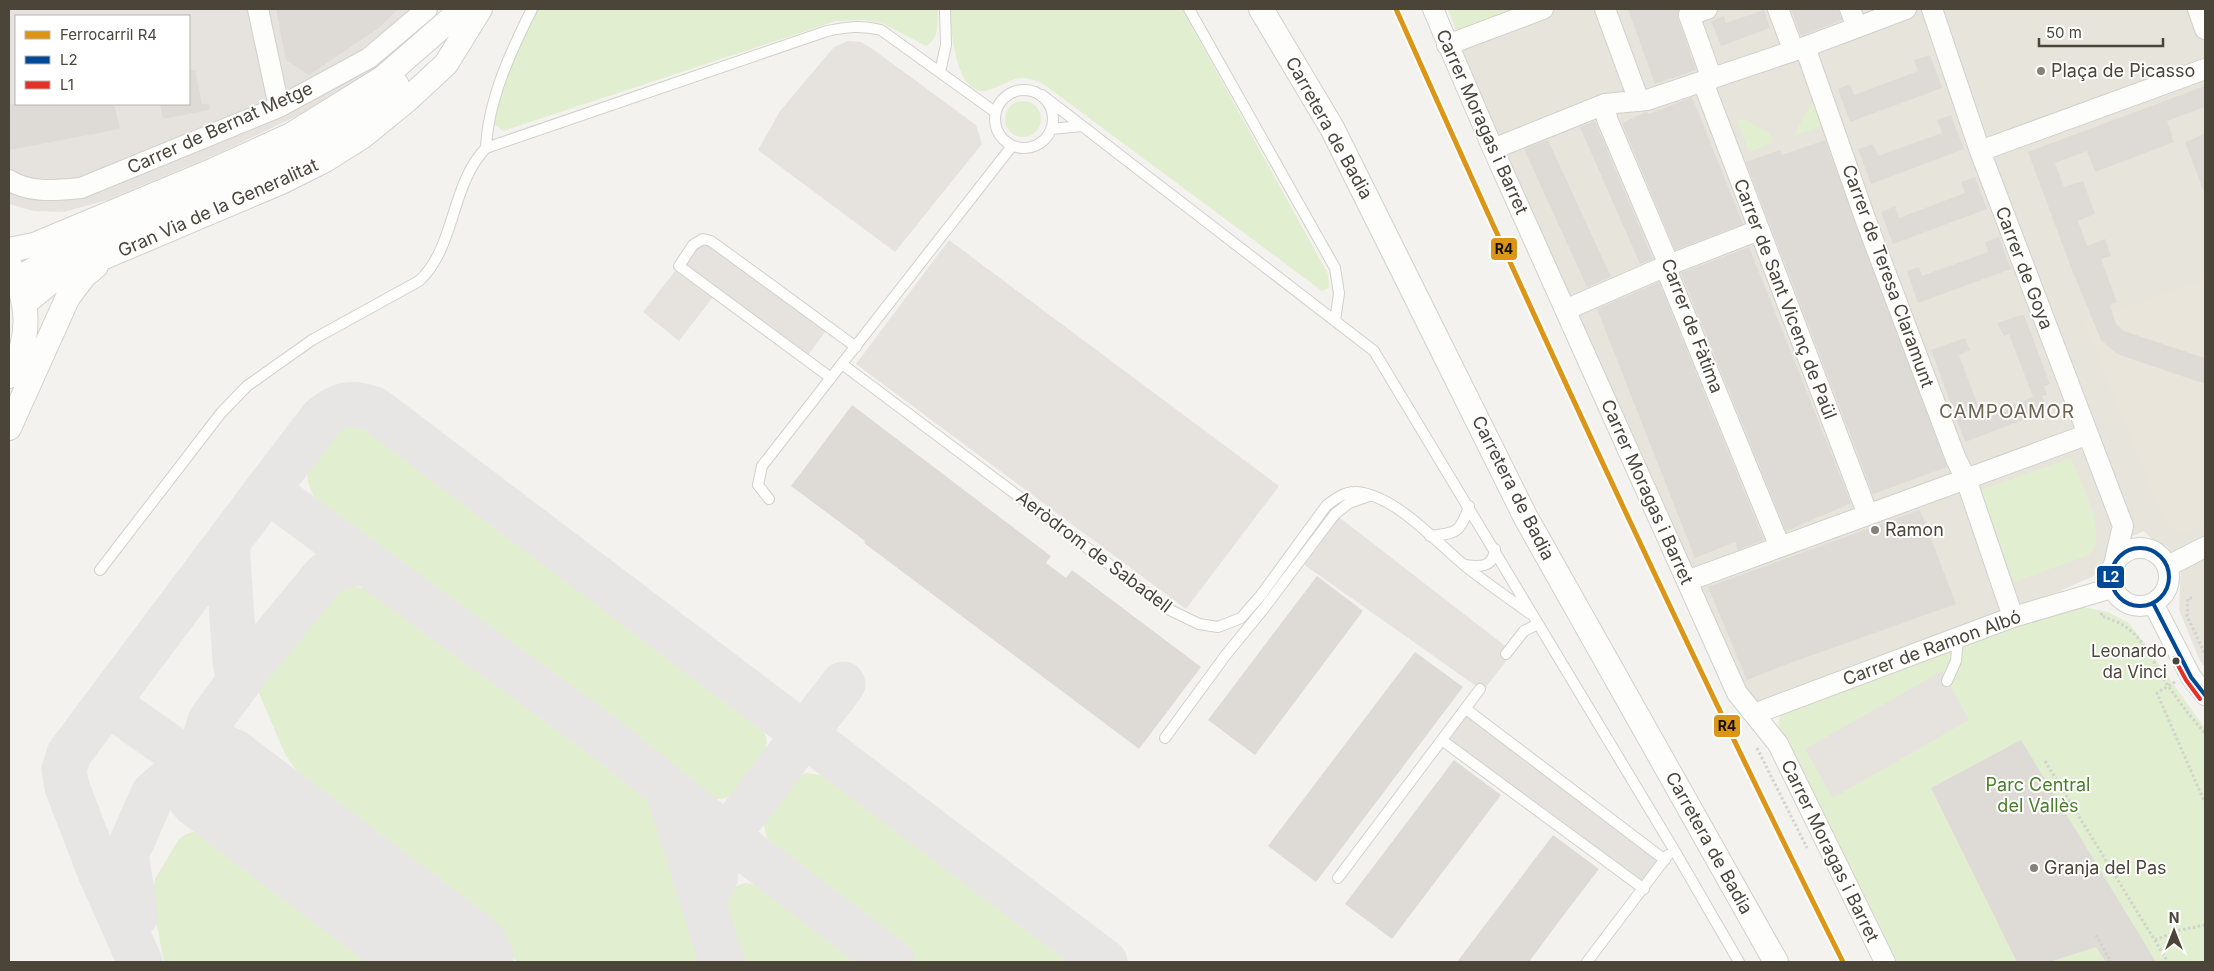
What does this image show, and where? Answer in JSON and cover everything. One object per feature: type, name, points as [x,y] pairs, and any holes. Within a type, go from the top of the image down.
[{"type":"street","points":[[258,9],[279,107]]},
{"type":"street","name":"Carrer de Bernat Metge","points":[[9,180],[47,191],[81,188],[279,107],[369,58],[427,9]]},
{"type":"street","name":"Gran Via de la Generalitat","points":[[25,303],[57,277],[106,258],[279,183],[325,160],[363,136],[406,101],[446,64],[480,9]]},
{"type":"street","name":"Carretera de Badia","points":[[1261,9],[1332,128],[1526,518],[1776,962]]},
{"type":"street","name":"Carrer Moragas i Barret","points":[[1433,9],[1447,46],[1737,694],[1778,744],[1885,962]]},
{"type":"street","points":[[1447,46],[1543,9]]},
{"type":"street","points":[[1605,9],[1639,101]]},
{"type":"street","name":"Carrer de Sant Vicenç de Paül","points":[[1707,9],[1689,15],[1708,80],[1759,230],[1868,515]]},
{"type":"street","name":"Carrer de Teresa Claramunt","points":[[1778,9],[1799,48],[1956,459],[1966,479],[2013,617]]},
{"type":"street","points":[[1493,149],[1605,104],[1639,101],[1708,80],[1799,48],[1853,18],[1906,9]]},
{"type":"street","name":"Carrer de Goya","points":[[1932,9],[1980,151],[2086,435],[2123,526],[2150,549]]},
{"type":"street","points":[[2198,9],[2205,29]]},
{"type":"street","points":[[31,271],[295,154],[333,132],[363,112],[405,79],[429,55],[456,13]]},
{"type":"street","name":"Gran Via de la Generalitat","points":[[9,250],[34,245],[291,135],[383,78],[456,13]]},
{"type":"street","points":[[1980,151],[2205,69]]},
{"type":"street","name":"Carrer de Fàtima","points":[[1605,104],[1608,119],[1666,258],[1666,266],[1780,547]]},
{"type":"street","points":[[1565,310],[1666,266],[1759,230]]},
{"type":"street","points":[[9,428],[68,297],[84,276],[106,258]]},
{"type":"street","points":[[9,264],[21,289],[25,303],[25,333],[22,347],[9,376]]},
{"type":"street","points":[[1686,581],[2086,435]]},
{"type":"street","points":[[2115,560],[2127,550],[2135,548],[2150,549],[2158,553],[2168,566],[2169,575],[2166,591],[2153,603],[2137,606],[2122,601],[2112,588],[2111,569],[2123,526]]},
{"type":"street","points":[[2168,566],[2205,547]]},
{"type":"street","name":"Carrer de Ramon Albó","points":[[1754,714],[2013,617],[2112,588]]},
{"type":"street","points":[[2153,603],[2191,677],[2205,695]]},
{"type":"lane","points":[[486,148],[486,129],[492,108],[520,33],[532,9]]},
{"type":"lane","points":[[940,72],[946,45],[945,9]]},
{"type":"lane","points":[[1189,9],[1335,268],[1339,293],[1335,321]]},
{"type":"lane","points":[[100,570],[221,414],[247,386],[312,340],[419,281],[432,269],[464,180],[474,160],[486,148],[817,34],[845,27],[863,26],[881,30],[995,112]]},
{"type":"lane","points":[[1042,95],[1052,111],[1051,129],[1039,144],[1021,148],[1012,146],[1003,140],[997,132],[994,122],[995,112],[999,103],[1014,90],[1024,89],[1042,95],[1374,351],[1495,549],[1739,962]]},
{"type":"lane","points":[[1051,129],[1082,126]]},
{"type":"lane","points":[[769,499],[758,485],[762,466],[1012,146]]},
{"type":"lane","points":[[831,378],[679,266],[693,245],[703,239],[711,241],[856,347]]},
{"type":"lane","name":"Aeròdrom de Sabadell","points":[[842,364],[1170,610],[1199,624],[1218,628],[1241,618],[1261,595],[1326,506],[1339,496],[1354,492],[1372,495]]},
{"type":"lane","points":[[1165,738],[1225,656],[1265,607],[1335,514],[1350,502],[1372,495],[1390,503],[1536,620]]},
{"type":"lane","points":[[1430,536],[1452,534],[1458,530],[1469,506]]},
{"type":"lane","points":[[1464,564],[1481,567],[1490,563],[1494,558],[1495,549]]},
{"type":"lane","points":[[1506,654],[1524,631],[1536,620]]},
{"type":"lane","points":[[1947,681],[1956,661],[1958,638]]},
{"type":"lane","points":[[1338,878],[1443,741],[1480,689]]},
{"type":"lane","points":[[1466,708],[1665,860]]},
{"type":"lane","points":[[1443,741],[1644,888]]},
{"type":"lane","points":[[1588,962],[1673,848]]},
{"type":"path","points":[[2192,598],[2188,598],[2187,616],[2205,654]]},
{"type":"path","points":[[2102,613],[2101,616],[2126,626],[2136,636],[2151,655],[2168,686],[2205,733]]},
{"type":"path","points":[[2175,682],[2157,693],[2205,803]]},
{"type":"path","points":[[1755,746],[1808,849]]},
{"type":"path","points":[[2045,761],[2168,962]]},
{"type":"path","points":[[2154,940],[2180,930],[2205,925]]},
{"type":"path","points":[[2096,935],[2111,962]]},
{"type":"shaded area","points":[[9,9],[439,9],[405,47],[340,95],[222,152],[107,200],[64,212],[34,211],[9,204]]},
{"type":"shaded area","points":[[1543,9],[2205,9],[2205,668],[2200,661],[2179,610],[2181,566],[2167,546],[2154,541],[2144,531],[2111,546],[2106,563],[2092,577],[2051,595],[1762,702],[1752,702],[1447,46]]},
{"type":"shaded area","points":[[848,41],[861,42],[874,50],[976,125],[982,144],[895,252],[758,150],[780,111],[834,47]]},
{"type":"shaded area","points":[[703,239],[829,327],[805,359],[716,293],[679,341],[643,312]]},
{"type":"shaded area","points":[[949,240],[1279,486],[1186,609],[856,364]]},
{"type":"shaded area","points":[[2205,279],[2205,522],[2184,534],[2165,524],[2084,323]]},
{"type":"shaded area","points":[[1335,514],[1513,652],[1483,691],[1299,561]]},
{"type":"shaded area","points":[[1942,671],[1969,720],[1833,798],[1805,749]]},
{"type":"shaded area","points":[[1466,709],[1665,860],[1644,889],[1443,741]]},
{"type":"green space","points":[[535,9],[938,9],[936,35],[926,46],[884,24],[865,20],[836,21],[503,131],[494,124],[500,94],[510,65]]},
{"type":"green space","points":[[949,9],[1182,9],[1328,274],[1329,288],[1322,291],[1042,83],[1021,78],[992,89],[980,91],[970,86],[963,76],[958,62]]},
{"type":"green space","points":[[1448,9],[1513,9],[1456,30]]},
{"type":"green space","points":[[1813,100],[1822,126],[1793,136]]},
{"type":"green space","points":[[1023,101],[1036,106],[1041,119],[1036,132],[1023,137],[1010,132],[1005,119],[1010,106]]},
{"type":"green space","points":[[1744,118],[1770,134],[1773,143],[1749,152],[1737,121]]},
{"type":"green space","points":[[348,426],[366,427],[399,445],[734,699],[757,721],[766,737],[767,745],[764,755],[752,776],[735,793],[718,799],[699,793],[670,776],[342,528],[318,503],[312,493],[307,474],[309,463],[325,439]]},
{"type":"green space","points":[[2071,458],[2095,522],[2095,546],[2089,555],[2014,582],[1981,490]]},
{"type":"green space","points":[[351,585],[366,589],[396,604],[645,792],[655,804],[662,820],[706,962],[518,962],[360,843],[329,814],[285,754],[258,691],[303,629],[343,587]]},
{"type":"green space","name":"Parc Central del Vallès","points":[[2077,606],[2108,612],[2129,623],[2205,728],[2205,962],[1897,962],[1780,731],[1780,716],[1782,713],[1992,633]]},
{"type":"green space","points":[[806,773],[828,776],[873,803],[1084,962],[916,962],[800,874],[767,838],[764,825],[778,795],[794,779]]},
{"type":"green space","points":[[200,830],[213,831],[223,836],[389,962],[164,962],[152,901],[155,879],[179,839],[186,834]]},
{"type":"green space","points":[[746,883],[762,887],[795,904],[871,962],[738,962],[729,929],[727,905],[730,894],[736,887]]},
{"type":"building","points":[[276,9],[398,9],[380,27],[309,75],[286,60]]},
{"type":"building","points":[[1628,9],[1678,9],[1678,19],[1696,70],[1655,84]]},
{"type":"building","points":[[1791,9],[1838,9],[1842,20],[1801,36]]},
{"type":"building","points":[[1764,10],[1770,28],[1721,46],[1711,21],[1724,16],[1726,23]]},
{"type":"building","points":[[1930,55],[1942,88],[1850,122],[1838,89],[1850,84],[1854,95],[1918,71],[1914,60]]},
{"type":"building","points":[[195,70],[202,104],[209,104],[210,110],[163,119],[160,105],[190,105],[190,71]]},
{"type":"building","points":[[2205,86],[2205,107],[2167,121],[2174,142],[2095,172],[2087,151],[2055,163],[2064,187],[2083,181],[2095,214],[2078,221],[2087,246],[2105,239],[2111,256],[2101,259],[2117,302],[2110,305],[2116,324],[2124,331],[2205,358],[2205,384],[2117,354],[2101,340],[2072,270],[2028,152]]},
{"type":"building","points":[[1692,97],[1743,224],[1675,250],[1622,123],[1646,112],[1649,114]]},
{"type":"building","points":[[9,104],[114,105],[120,129],[9,150]]},
{"type":"building","points":[[1951,115],[1964,149],[1871,184],[1858,149],[1873,144],[1878,156],[1942,133],[1937,120]]},
{"type":"building","points":[[1595,121],[1653,259],[1640,264],[1580,127]]},
{"type":"building","points":[[2205,134],[2205,191],[2204,192],[2185,142]]},
{"type":"building","points":[[1548,140],[1611,277],[1587,287],[1524,149]]},
{"type":"building","points":[[1825,140],[1947,467],[1873,494],[1746,162],[1780,150],[1782,155]]},
{"type":"building","points":[[1975,177],[1987,209],[1893,244],[1881,212],[1895,206],[1899,218],[1965,193],[1961,182]]},
{"type":"building","points":[[1999,237],[2011,269],[1918,303],[1907,271],[1919,267],[1922,276],[1988,252],[1985,242]]},
{"type":"building","points":[[1749,247],[1851,503],[1786,531],[1681,273]]},
{"type":"building","points":[[1659,282],[1764,540],[1738,550],[1735,542],[1695,558],[1597,309]]},
{"type":"building","points":[[2024,315],[2050,384],[2044,386],[2047,395],[2042,396],[2046,407],[2040,410],[2041,413],[1965,442],[1931,350],[1965,338],[1970,350],[1959,355],[1983,419],[2011,409],[2010,406],[2033,397],[2009,334],[2004,336],[1997,323]]},
{"type":"building","points":[[852,405],[1051,556],[1046,563],[1066,578],[1072,570],[1201,667],[1139,749],[791,486]]},
{"type":"building","points":[[1920,510],[1956,604],[1747,680],[1708,587]]},
{"type":"building","points":[[1317,576],[1363,611],[1255,755],[1208,720]]},
{"type":"building","points":[[1415,652],[1463,687],[1316,882],[1268,846]]},
{"type":"building","name":"Granja del Pas","points":[[2021,740],[2156,962],[2106,962],[2096,947],[2049,962],[2017,962],[1931,788]]},
{"type":"building","points":[[1454,760],[1501,795],[1392,939],[1345,904]]},
{"type":"building","points":[[1553,835],[1599,869],[1529,962],[1457,962]]},
{"type":"taxiway","points":[[267,490],[322,418],[328,413],[341,406],[353,404],[374,409],[1105,962]]},
{"type":"taxiway","points":[[217,780],[107,703],[267,490],[609,741],[727,836],[892,962]]},
{"type":"taxiway","points":[[227,543],[235,662],[239,682]]},
{"type":"taxiway","points":[[217,780],[206,766],[203,744],[210,721],[253,662],[325,575],[347,566],[358,564],[370,565]]},
{"type":"taxiway","points":[[668,790],[703,902],[711,863],[727,836],[843,684]]},
{"type":"taxiway","points":[[107,703],[69,754],[64,770],[67,787],[99,870],[140,962]]},
{"type":"taxiway","points":[[136,915],[126,855],[153,794],[169,780],[187,774],[217,780]]},
{"type":"taxiway","points":[[716,876],[703,902],[722,962]]},
{"type":"runway","points":[[217,780],[458,962]]},
{"type":"rail line","name":"R4","points":[[1396,9],[1614,488],[1727,726],[1843,962]]},
{"type":"transit line","name":"L2","points":[[2134,548],[2146,548],[2161,556],[2169,571],[2169,577],[2169,583],[2161,598],[2146,606],[2134,606],[2119,598],[2111,583],[2111,571],[2119,556],[2134,548]]},
{"type":"transit line","name":"L2","points":[[2153,603],[2191,677],[2205,695]]},
{"type":"transit line","name":"L1","points":[[2174,658],[2186,680],[2200,699]]},
{"type":"place","name":"Plaça de Picasso","points":[[2041,71]]},
{"type":"place","name":"Ramon","points":[[1875,530]]},
{"type":"place","name":"Leonardo da Vinci","points":[[2176,661]]},
{"type":"place","name":"Granja del Pas","points":[[2034,868]]},
{"type":"district","name":"CAMPOAMOR","points":[[2007,411]]}]
